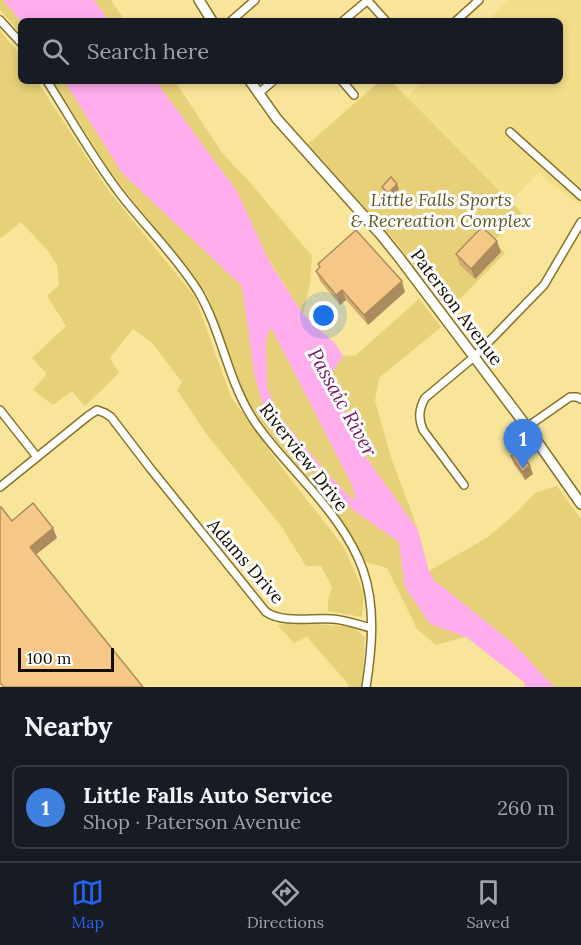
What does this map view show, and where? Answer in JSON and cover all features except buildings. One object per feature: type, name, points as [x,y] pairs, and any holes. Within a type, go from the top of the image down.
[{"type":"main road","points":[[199,0],[210,18]]},
{"type":"main road","name":"Paterson Avenue","points":[[252,84],[277,119],[393,249],[527,427],[581,504]]},
{"type":"street","points":[[234,18],[255,0]]},
{"type":"street","points":[[346,18],[367,0],[383,18]]},
{"type":"street","points":[[459,18],[479,0]]},
{"type":"street","points":[[0,20],[18,40]]},
{"type":"street","name":"Riverview Drive","points":[[49,84],[111,182],[197,290],[211,319],[237,388],[252,418],[324,506],[351,545],[363,570],[369,598],[370,661],[366,687]]},
{"type":"street","points":[[258,94],[270,84]]},
{"type":"street","points":[[345,84],[354,95]]},
{"type":"street","points":[[510,132],[581,196]]},
{"type":"street","points":[[464,484],[423,429],[420,422],[420,407],[425,398],[474,357],[544,285],[581,222]]},
{"type":"street","points":[[527,427],[570,397],[581,399]]},
{"type":"street","points":[[0,410],[37,457],[0,487]]},
{"type":"street","name":"Adams Drive","points":[[37,457],[97,410],[105,412],[266,612],[274,617],[336,619],[371,628]]},
{"type":"shaded area","points":[[3,0],[94,0],[107,18],[18,18]]},
{"type":"shaded area","points":[[509,0],[581,0],[581,206],[538,173],[511,201],[407,97],[421,84],[563,84],[563,18],[490,18]]},
{"type":"shaded area","points":[[66,84],[158,84],[238,193],[270,263],[303,314],[334,342],[343,356],[332,373],[356,443],[418,530],[429,571],[434,580],[515,645],[554,687],[525,687],[524,682],[466,637],[430,624],[405,587],[399,542],[353,510],[264,410],[254,373],[242,286],[123,174]],"holes":[[[269,329],[272,329],[352,485],[355,497],[353,500],[280,417],[267,387],[266,341]]]},
{"type":"green space","points":[[0,0],[3,0],[18,18],[18,31],[0,10]]},
{"type":"green space","points":[[94,0],[111,0],[123,18],[107,18]]},
{"type":"green space","points":[[0,31],[18,52],[18,84],[39,84],[108,190],[195,297],[231,397],[282,468],[344,547],[364,593],[362,617],[328,611],[328,600],[332,587],[321,566],[306,566],[281,526],[208,436],[177,390],[182,382],[152,343],[133,329],[110,358],[119,373],[85,406],[72,391],[53,405],[33,390],[47,374],[32,358],[66,326],[47,296],[59,285],[57,265],[48,251],[21,222],[1,238]]},
{"type":"green space","points":[[55,84],[66,84],[123,174],[242,286],[254,373],[264,410],[353,510],[399,542],[405,587],[430,624],[466,637],[436,645],[417,629],[387,568],[366,562],[339,516],[263,425],[245,399],[207,294],[111,173]]},
{"type":"green space","points":[[158,84],[177,84],[223,154],[312,256],[310,284],[303,314]]},
{"type":"green space","name":"Little Falls Sports & Recreation Complex","points":[[377,84],[394,84],[522,213],[494,241],[505,253],[448,311],[400,247],[308,144]]},
{"type":"green space","points":[[419,299],[441,327],[379,378],[375,401],[391,457],[418,530],[356,443],[332,373],[343,356],[356,355]]},
{"type":"green space","points":[[268,329],[272,329],[352,485],[356,498],[353,500],[280,417],[267,387]]},
{"type":"green space","points":[[557,486],[581,519],[581,687],[554,687],[515,645],[434,580],[429,571],[488,537],[535,493]]},
{"type":"green space","points":[[300,623],[352,627],[365,637],[362,687],[348,687],[349,685],[307,637],[294,643],[277,625]]},
{"type":"place","name":"Little Falls Auto Service","points":[[523,469]]},
{"type":"water label","name":"Passaic River","points":[[343,402]]}]
